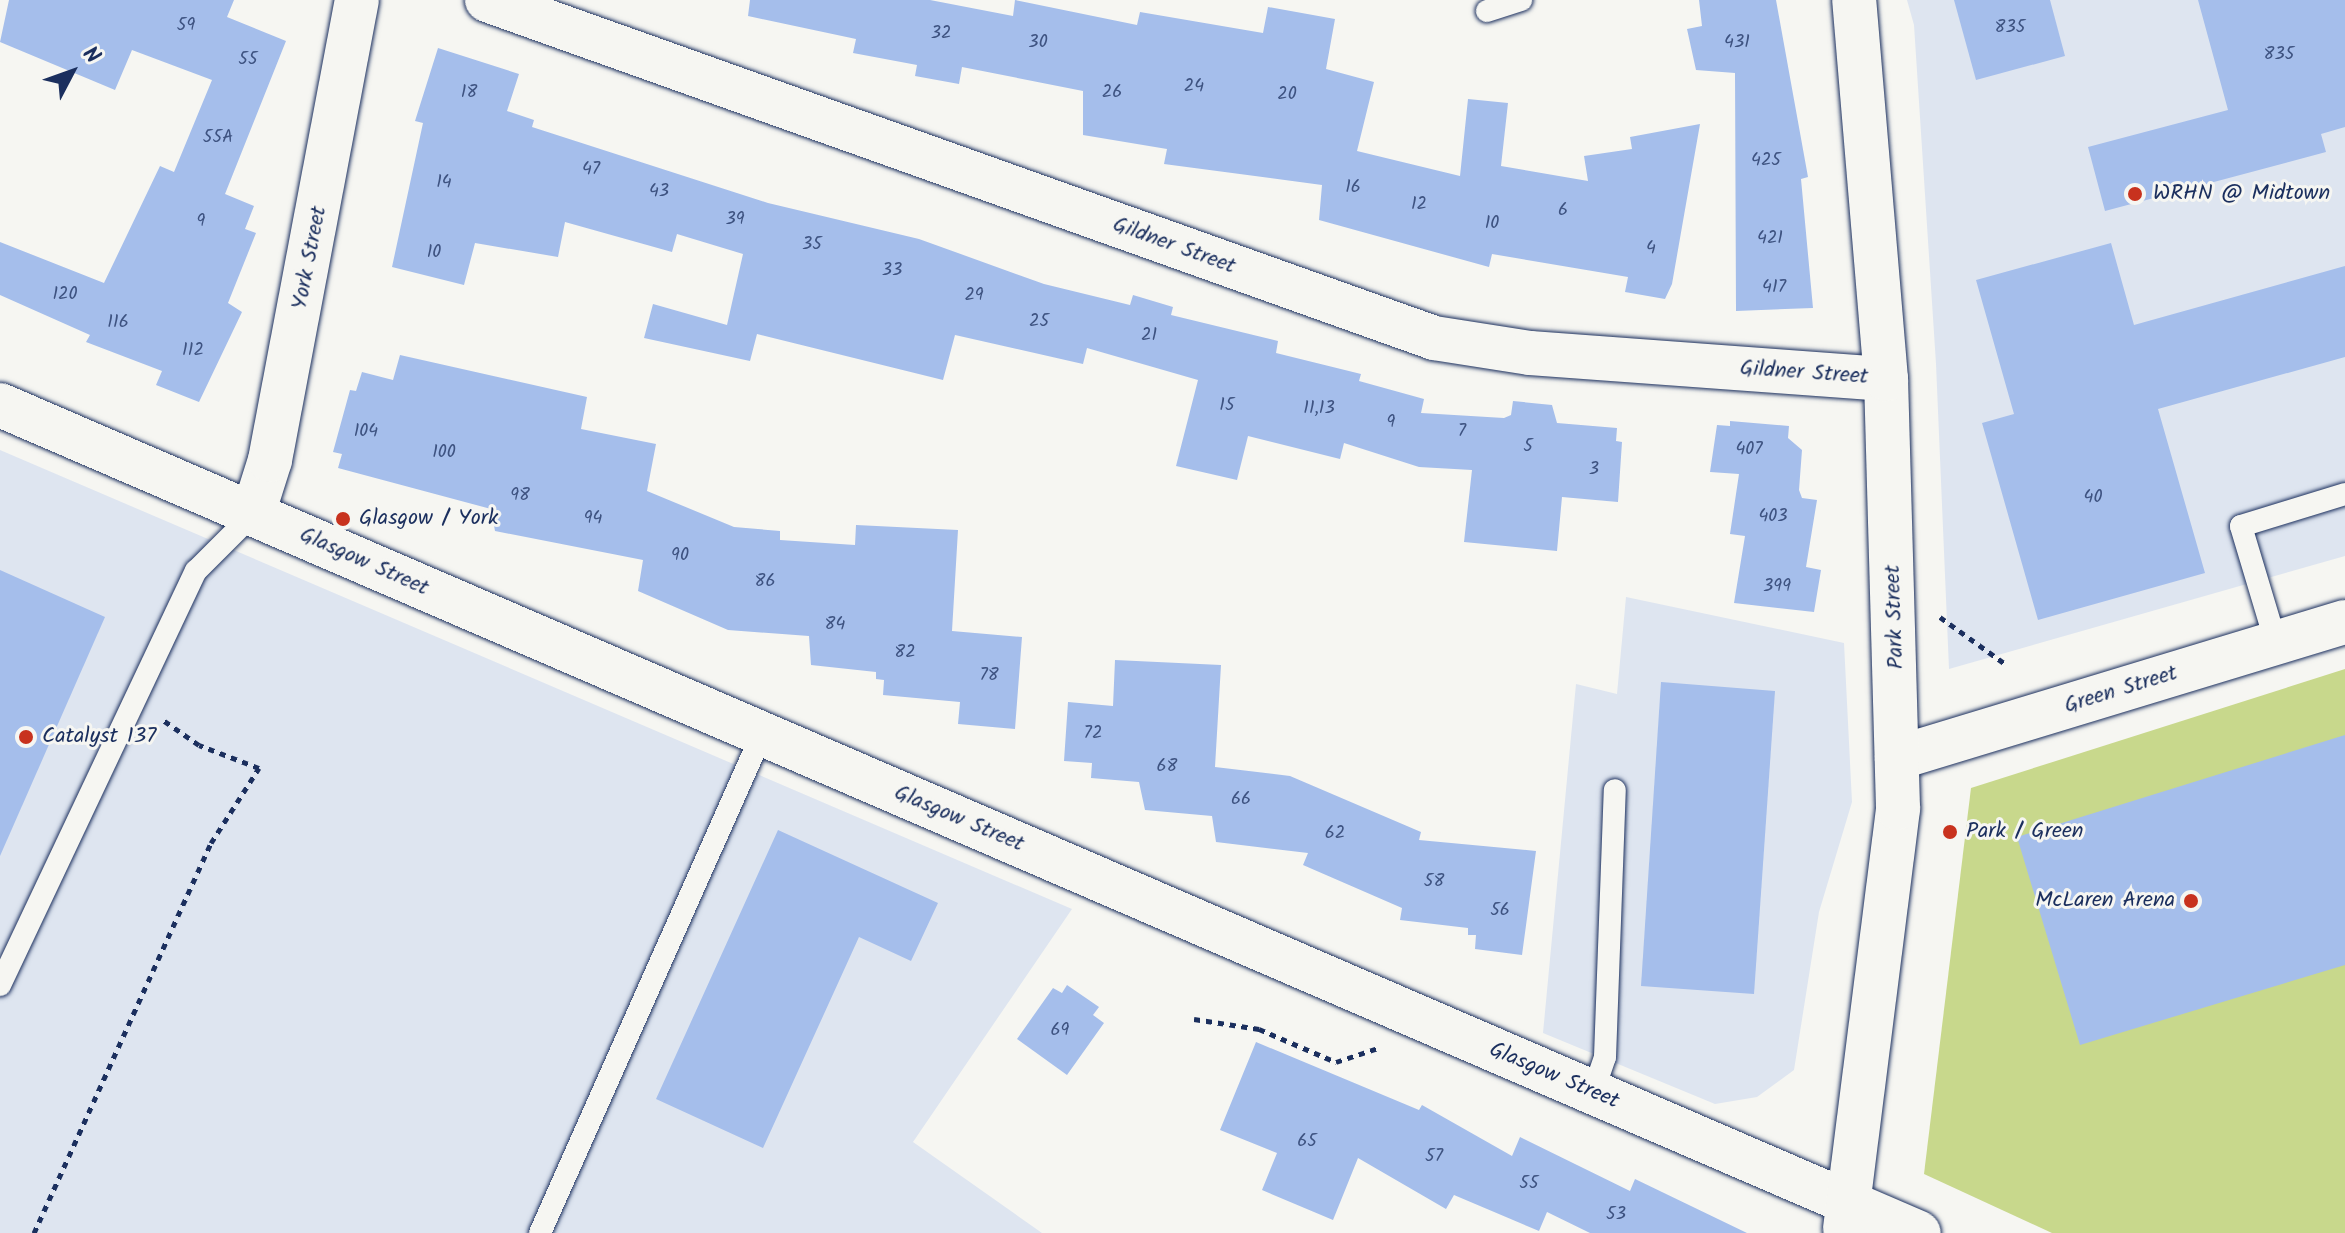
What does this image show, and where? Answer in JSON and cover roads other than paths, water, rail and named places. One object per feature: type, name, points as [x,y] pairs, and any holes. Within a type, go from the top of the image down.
[{"type":"street","name":"York Street","points":[[253,514],[270,460],[357,0]]},
{"type":"street","name":"Gildner Street","points":[[487,0],[1434,338],[1530,353],[1886,379]]},
{"type":"street","name":"Park Street","points":[[1846,1218],[1898,808],[1886,379],[1854,0]]},
{"type":"street","name":"Glasgow Street","points":[[0,405],[1593,1092],[1846,1218],[1919,1233]]},
{"type":"street","name":"Green Street","points":[[1897,758],[2345,622]]},
{"type":"lane","points":[[1487,11],[1521,0]]},
{"type":"lane","points":[[2276,643],[2241,526],[2345,494]]},
{"type":"lane","points":[[0,985],[196,571],[253,514]]},
{"type":"lane","points":[[546,1227],[762,734]]},
{"type":"lane","points":[[1593,1092],[1605,1057],[1615,790]]},
{"type":"place","name":"WRHN @ Midtown","points":[[2135,194]]},
{"type":"place","name":"Glasgow / York","points":[[343,519]]},
{"type":"place","name":"Catalyst 137","points":[[26,737]]},
{"type":"place","name":"Park / Green","points":[[1950,832]]},
{"type":"place","name":"McLaren Arena","points":[[2191,901]]}]
